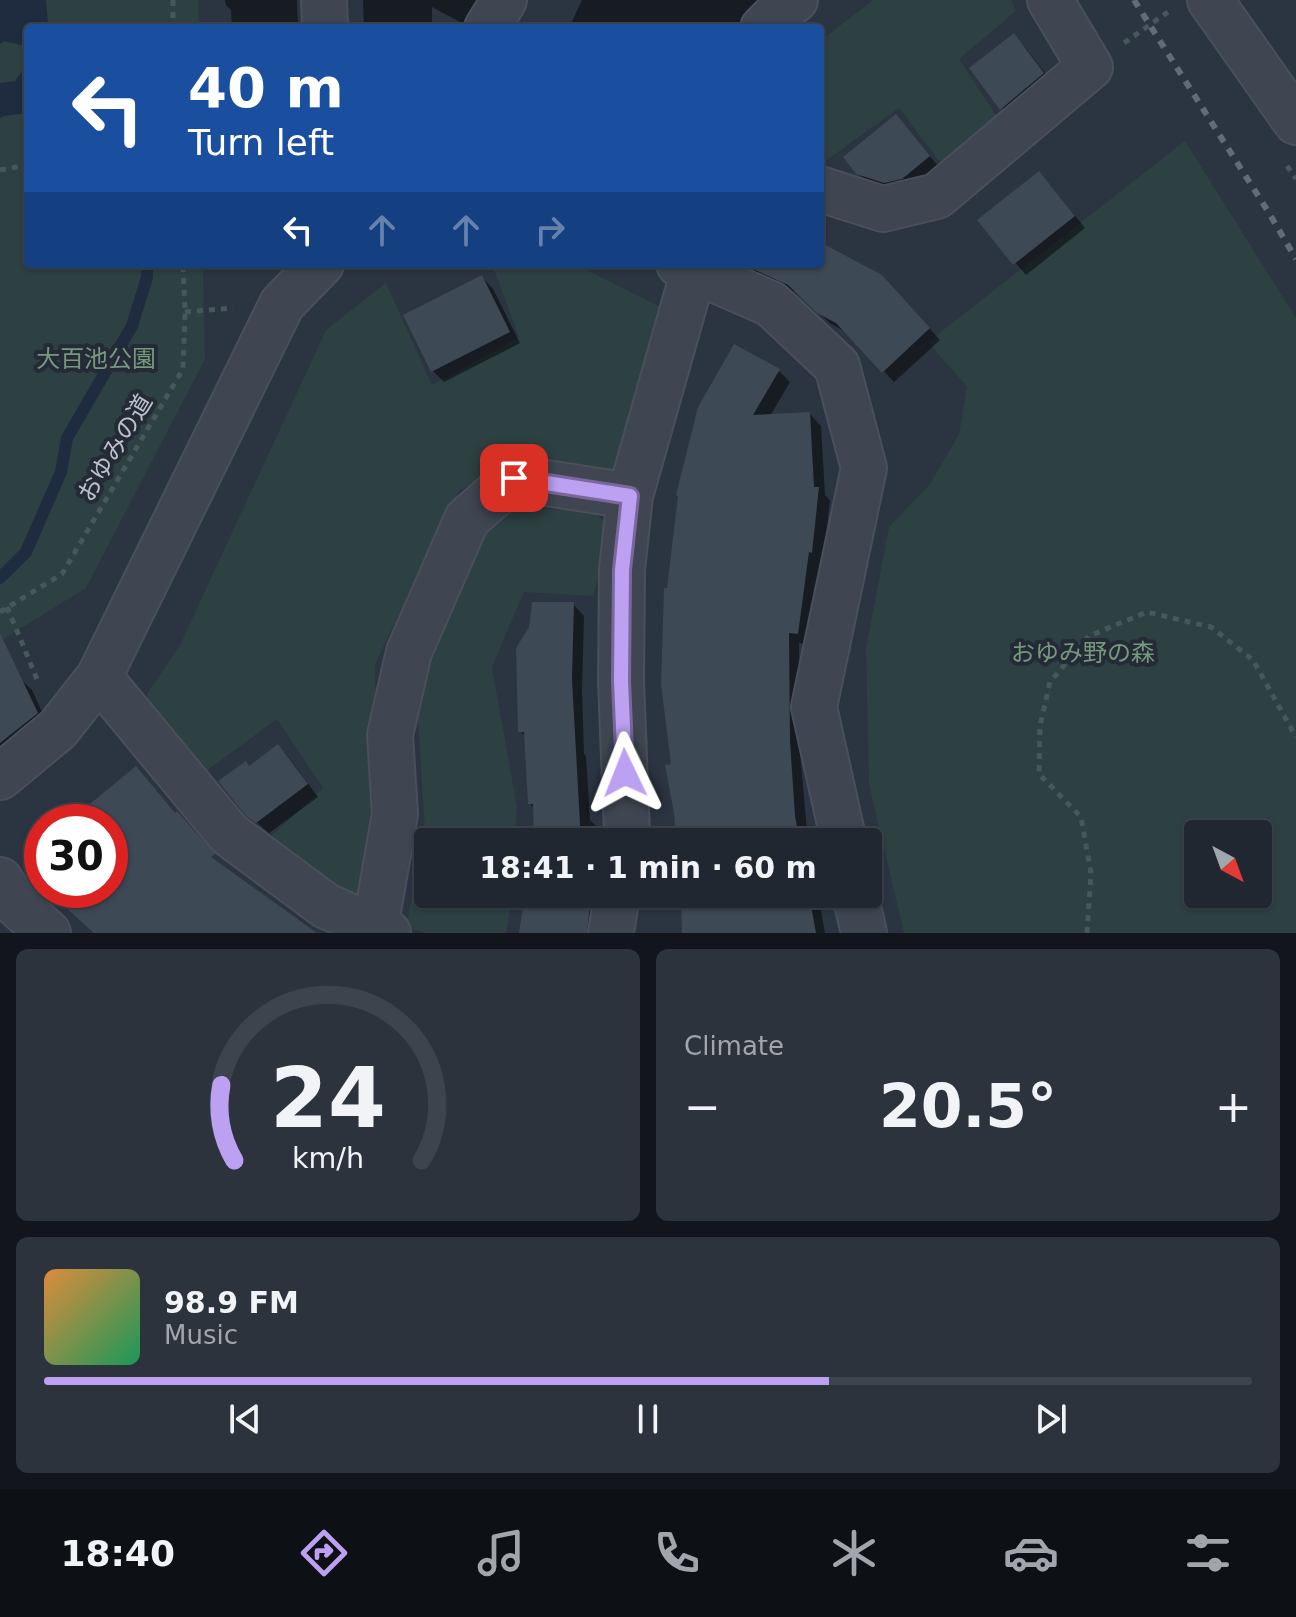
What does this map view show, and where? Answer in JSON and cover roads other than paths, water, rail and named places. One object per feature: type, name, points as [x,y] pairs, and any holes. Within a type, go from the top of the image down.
[{"type":"street","points":[[324,0],[325,24]]},
{"type":"street","points":[[489,24],[504,0]]},
{"type":"street","points":[[767,24],[795,0]]},
{"type":"street","points":[[824,190],[883,209],[937,196],[1090,67],[1050,0]]},
{"type":"street","points":[[1191,4],[1296,122]]},
{"type":"street","points":[[0,777],[58,729],[99,677],[282,304],[317,268]]},
{"type":"street","points":[[627,828],[621,681],[622,570],[630,496],[686,268]]},
{"type":"street","points":[[688,268],[771,304],[837,366],[864,468],[814,707],[841,828]]},
{"type":"street","points":[[99,677],[229,834],[326,906],[382,931],[395,814],[390,735],[409,652],[467,519],[514,478],[630,496]]},
{"type":"street","points":[[5,901],[48,933]]},
{"type":"street","points":[[611,933],[615,908]]},
{"type":"street","points":[[858,908],[864,933]]},
{"type":"water","points":[[0,0],[46,0],[48,24],[24,24],[24,46],[4,41],[0,44]]},
{"type":"water","points":[[24,69],[24,114],[0,118],[0,83],[15,81]]},
{"type":"waterway","points":[[0,578],[26,552],[61,472],[67,438],[132,326],[147,268]]},
{"type":"railway","points":[[1134,0],[1296,259]]},
{"type":"park label","name":"大百池公園","points":[[96,359]]},
{"type":"park label","name":"おゆみ野の森","points":[[1083,653]]}]
